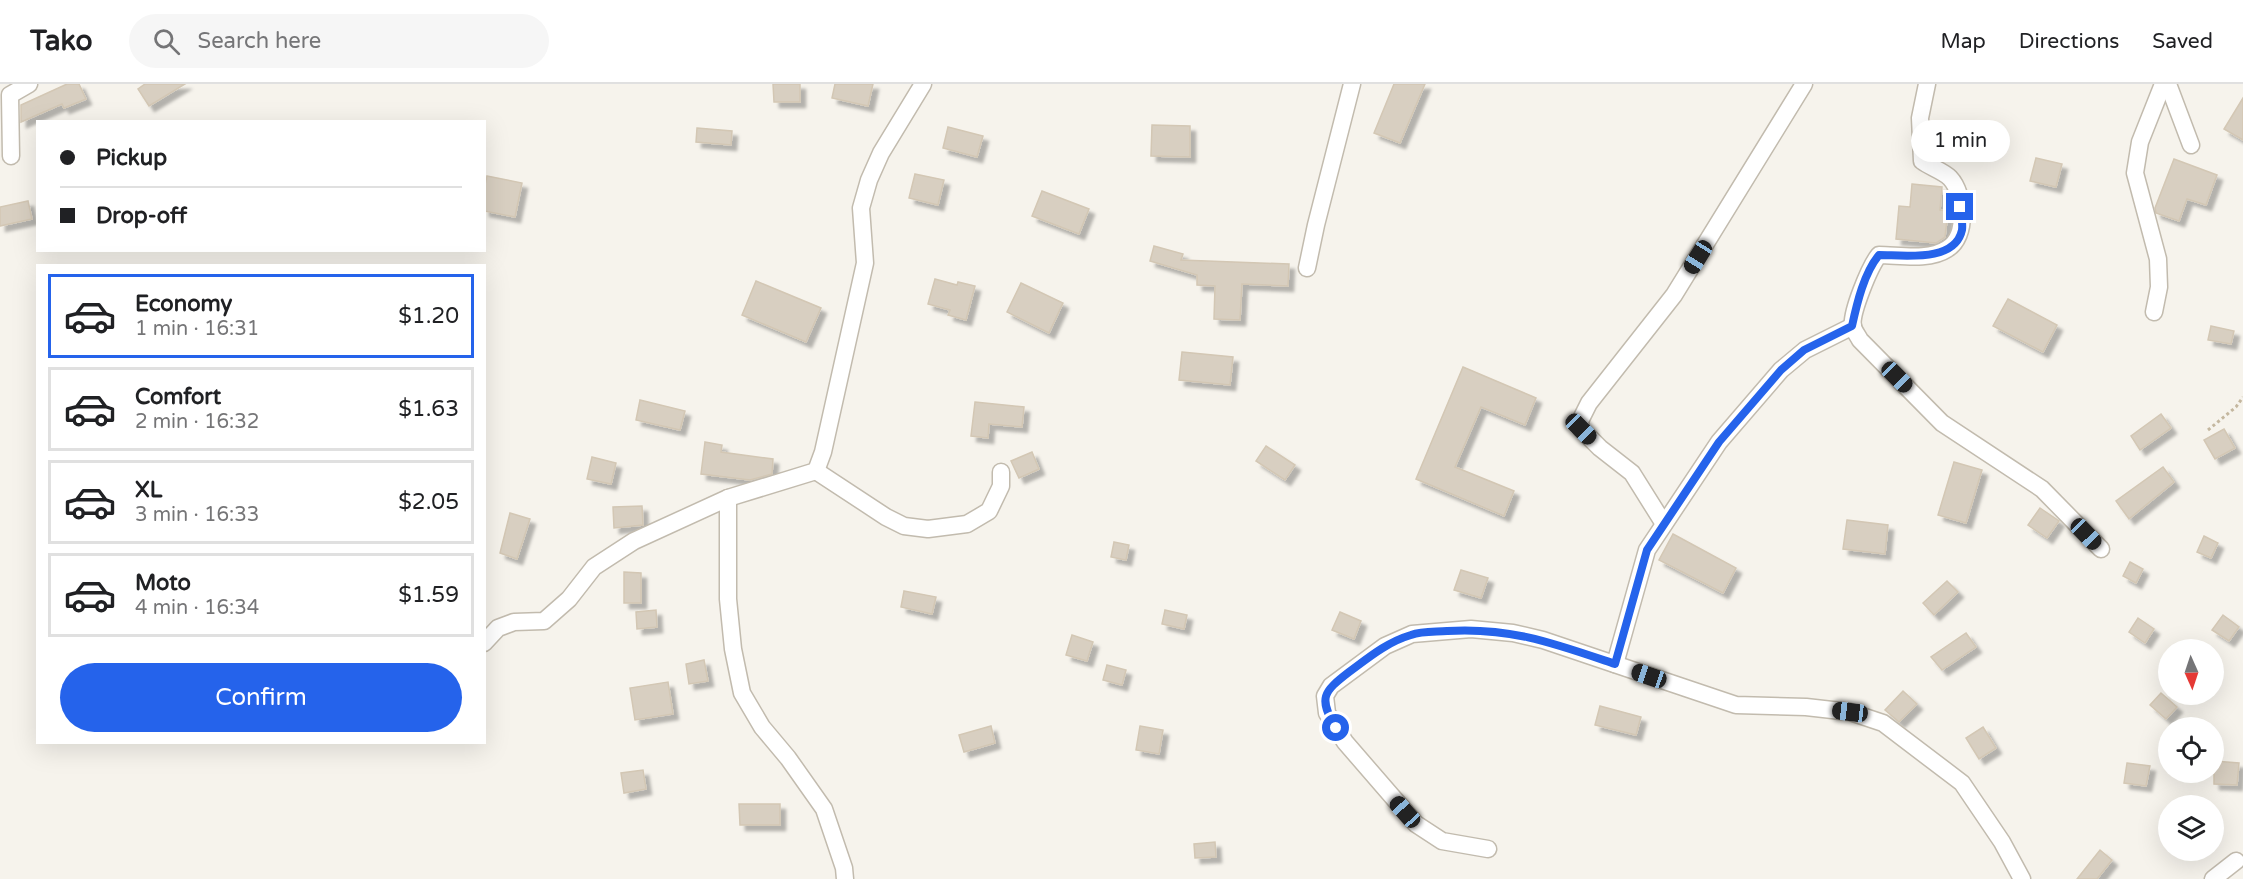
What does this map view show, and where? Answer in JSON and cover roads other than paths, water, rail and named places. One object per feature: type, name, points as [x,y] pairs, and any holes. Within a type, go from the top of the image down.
[{"type":"street","points":[[11,156],[10,95],[29,84]]},
{"type":"street","points":[[816,471],[823,452],[865,263],[861,208],[869,180],[881,153],[923,84]]},
{"type":"street","points":[[1307,268],[1352,84]]},
{"type":"street","points":[[1664,524],[1632,472],[1600,448],[1581,429],[1580,421],[1589,403],[1674,296],[1804,84]]},
{"type":"street","points":[[1927,84],[1920,118],[1922,161],[1948,176],[1954,184],[1960,207],[1962,230],[1957,241],[1947,250],[1938,253],[1879,255],[1872,263],[1852,326],[1860,340],[1941,423],[2042,489],[2101,549]]},
{"type":"street","points":[[2154,312],[2160,287],[2158,259],[2135,173],[2140,142],[2163,84]]},
{"type":"street","points":[[2168,84],[2191,145]]},
{"type":"street","points":[[1615,664],[1647,550],[1719,442],[1781,370],[1804,350],[1852,326]]},
{"type":"street","points":[[816,471],[886,517],[904,526],[928,529],[967,524],[989,511],[1001,486],[1001,472]]},
{"type":"street","points":[[486,641],[498,628],[514,622],[544,621],[569,599],[594,567],[634,541],[728,498],[816,471]]},
{"type":"street","points":[[728,498],[728,599],[742,693],[762,727],[788,758],[824,809],[844,868],[845,879]]},
{"type":"street","points":[[1488,849],[1442,841],[1416,825],[1345,742],[1328,713],[1325,696],[1331,686],[1385,646],[1412,634],[1471,629],[1514,633],[1544,640],[1736,705],[1806,707],[1850,712],[1884,723],[1962,783],[2002,842],[2022,879]]},
{"type":"street","points":[[2213,879],[2236,861]]}]
